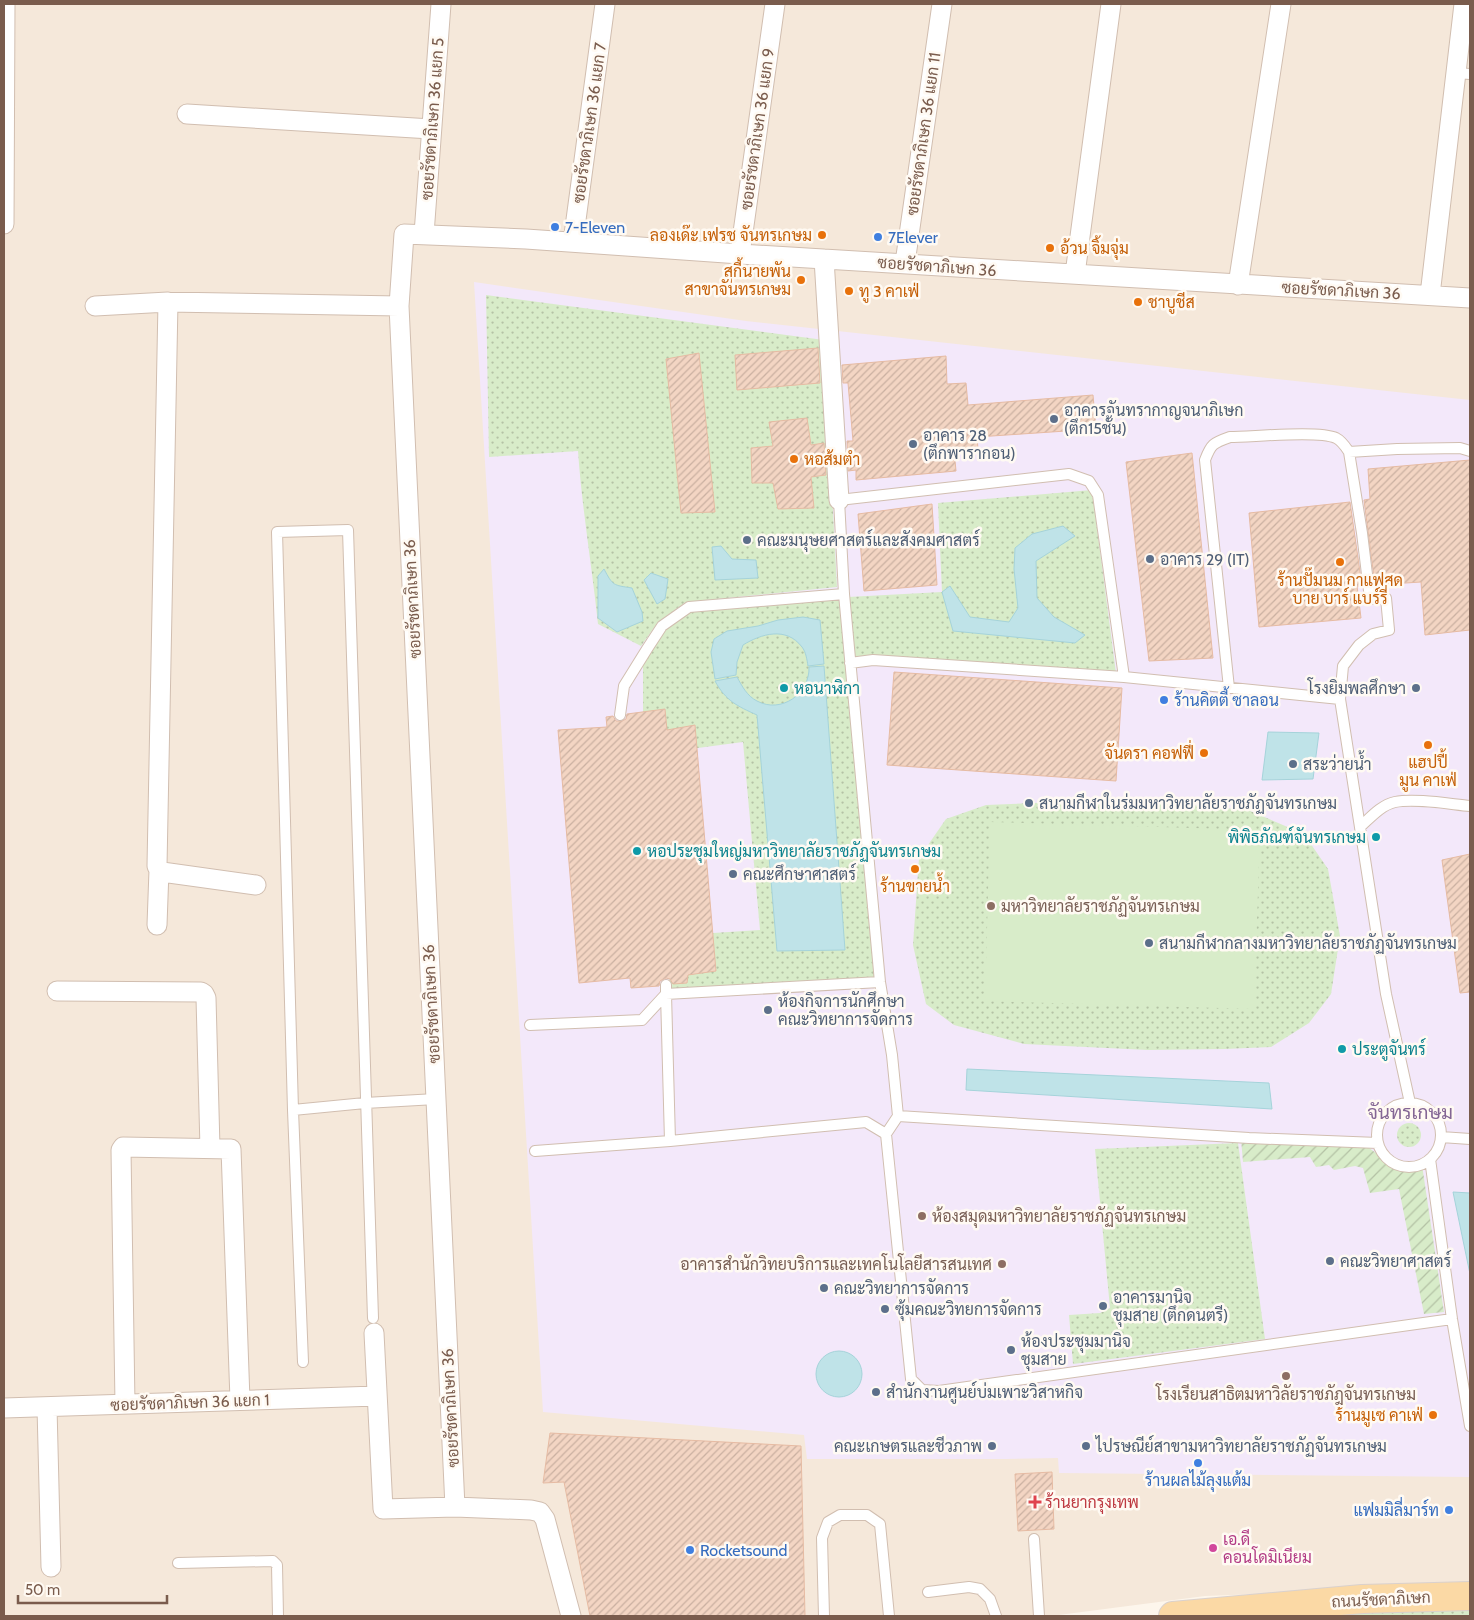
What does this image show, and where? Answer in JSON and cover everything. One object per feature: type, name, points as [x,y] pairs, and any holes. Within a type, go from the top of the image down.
[{"type":"main road","name":"ถนนรัชดาภิเษก","points":[[1173,1616],[1362,1599],[1470,1596]]},
{"type":"street","points":[[4,224],[5,4]]},
{"type":"street","name":"ซอยรัชดาภิเษก 36 แยก 5","points":[[424,234],[441,4]]},
{"type":"street","name":"ซอยรัชดาภิเษก 36 แยก 7","points":[[573,242],[605,4]]},
{"type":"street","name":"ซอยรัชดาภิเษก 36 แยก 9","points":[[740,254],[775,4]]},
{"type":"street","name":"ซอยรัชดาภิเษก 36 แยก 11","points":[[905,264],[942,4]]},
{"type":"street","points":[[1076,274],[1111,4]]},
{"type":"street","points":[[1238,285],[1281,4]]},
{"type":"street","points":[[1430,295],[1463,73],[1464,4]]},
{"type":"street","points":[[187,114],[431,129]]},
{"type":"street","name":"ซอยรัชดาภิเษก 36","points":[[454,1507],[399,306],[404,234],[573,242],[740,254],[1470,298]]},
{"type":"street","points":[[824,259],[839,500]]},
{"type":"street","points":[[157,924],[168,302]]},
{"type":"street","points":[[95,306],[168,302],[399,306]]},
{"type":"street","points":[[158,870],[256,885]]},
{"type":"street","points":[[57,991],[201,992],[204,994],[206,998],[210,1148]]},
{"type":"street","points":[[125,1404],[121,1148],[231,1149],[240,1400]]},
{"type":"street","points":[[374,1326],[383,1509],[454,1507],[540,1512],[545,1519],[571,1616]]},
{"type":"street","name":"ซอยรัชดาภิเษก 36 แยก 1","points":[[4,1408],[377,1396]]},
{"type":"street","points":[[47,1407],[51,1567]]},
{"type":"lane","points":[[1229,688],[1205,460],[1210,446],[1217,441],[1230,437],[1320,434],[1335,438],[1344,444],[1348,452],[1362,534],[1370,599],[1386,598],[1390,630],[1374,634],[1358,645],[1343,666],[1340,699],[1386,994],[1410,1103]]},
{"type":"lane","points":[[1348,452],[1460,448],[1470,451]]},
{"type":"lane","points":[[1124,677],[1098,495],[1089,481],[1069,474],[839,500],[844,594],[880,982],[892,1055],[898,1116],[886,1134],[911,1379],[922,1390],[939,1391],[1452,1319]]},
{"type":"lane","points":[[303,1362],[293,1110],[277,532],[348,530],[365,1103],[374,1326]]},
{"type":"lane","points":[[620,715],[624,686],[647,649],[662,626],[689,607],[844,594]]},
{"type":"lane","points":[[850,663],[873,660],[1124,677],[1340,699]]},
{"type":"lane","points":[[1360,827],[1380,809],[1394,802],[1414,801],[1470,806]]},
{"type":"lane","points":[[666,989],[880,982]]},
{"type":"lane","points":[[530,1025],[642,1020],[666,989]]},
{"type":"lane","points":[[666,989],[670,1141]]},
{"type":"lane","points":[[293,1110],[436,1099]]},
{"type":"lane","points":[[1410,1103],[1420,1105],[1429,1110],[1440,1126],[1441,1137],[1436,1152],[1430,1159],[1421,1165],[1410,1168],[1390,1161],[1382,1153],[1377,1133],[1384,1115],[1400,1104],[1410,1103]]},
{"type":"lane","points":[[898,1116],[1248,1138],[1378,1143]]},
{"type":"lane","points":[[536,1151],[670,1141],[866,1122],[886,1134]]},
{"type":"lane","points":[[1441,1137],[1470,1139]]},
{"type":"lane","points":[[1430,1159],[1452,1319],[1470,1426]]},
{"type":"lane","points":[[824,1616],[822,1538],[828,1522],[840,1515],[867,1515],[880,1524],[889,1616]]},
{"type":"lane","points":[[1034,1539],[1039,1616]]},
{"type":"lane","points":[[178,1562],[274,1561],[277,1565],[278,1616]]},
{"type":"lane","points":[[928,1592],[968,1587],[980,1589],[990,1599],[996,1616]]},
{"type":"shaded area","points":[[4,4],[1470,4],[1470,1586],[1205,1596],[1051,1616],[4,1616]]},
{"type":"shaded area","name":"มหาวิทยาลัยราชภัฏจันทรเกษม","points":[[474,282],[746,321],[1470,400],[1470,1477],[1059,1473],[1058,1458],[807,1459],[804,1435],[543,1412]]},
{"type":"green space","points":[[486,295],[824,340],[837,587],[686,602],[658,622],[641,646],[598,624],[578,451],[489,457]]},
{"type":"green space","points":[[1092,490],[1116,673],[854,659],[848,597],[942,592],[938,503]]},
{"type":"green space","points":[[840,598],[876,979],[670,989],[666,936],[760,930],[743,742],[660,753],[643,721],[643,659],[666,628],[692,610]]},
{"type":"green space","points":[[1080,801],[1190,805],[1248,810],[1304,834],[1328,869],[1340,936],[1331,994],[1309,1023],[1271,1047],[1148,1050],[1024,1044],[954,1025],[926,1004],[913,945],[919,858],[946,819],[986,805]]},
{"type":"green space","points":[[990,822],[1260,830],[1254,1009],[985,1001]]},
{"type":"green space","points":[[1409,1123],[1414,1124],[1420,1130],[1420,1140],[1414,1146],[1409,1147],[1404,1146],[1398,1140],[1397,1135],[1398,1130],[1404,1124]]},
{"type":"green space","points":[[1241,1139],[1368,1147],[1395,1168],[1422,1165],[1444,1312],[1424,1314],[1399,1189],[1370,1193],[1363,1168],[1355,1166],[1334,1170],[1329,1165],[1316,1167],[1310,1157],[1243,1162]]},
{"type":"green space","points":[[1238,1143],[1265,1339],[1073,1364],[1069,1315],[1100,1313],[1110,1308],[1095,1149]]},
{"type":"green space","points":[[1470,1607],[1470,1616],[1312,1616]]},
{"type":"water","points":[[1063,526],[1075,536],[1036,561],[1037,598],[1054,617],[1085,635],[1075,643],[953,631],[942,592],[950,586],[970,617],[1009,622],[1018,608],[1014,569],[1015,548],[1032,534]]},
{"type":"water","points":[[721,546],[732,559],[756,560],[758,578],[715,580],[712,547]]},
{"type":"water","points":[[604,569],[614,584],[632,588],[642,612],[643,621],[617,632],[598,618],[598,576]]},
{"type":"water","points":[[651,573],[668,579],[665,599],[657,604],[644,580]]},
{"type":"water","points":[[803,617],[820,620],[824,664],[808,666],[802,647],[789,636],[781,634],[765,635],[743,645],[737,662],[736,675],[715,679],[711,652],[714,639],[727,631],[758,626],[778,620]]},
{"type":"water","points":[[824,666],[845,950],[777,951],[757,715],[728,698],[715,681],[737,677],[753,699],[775,705],[792,699],[799,693],[805,686],[809,667]]},
{"type":"water","points":[[1268,732],[1319,733],[1313,779],[1262,780]]},
{"type":"water","points":[[967,1069],[1269,1083],[1272,1109],[966,1090]]},
{"type":"water","points":[[1453,1192],[1470,1193],[1470,1274]]},
{"type":"water","points":[[839,1351],[852,1355],[858,1361],[862,1374],[858,1387],[852,1393],[839,1397],[826,1393],[820,1387],[816,1374],[820,1361],[826,1355]]},
{"type":"building","points":[[818,348],[820,383],[737,390],[735,355]]},
{"type":"building","points":[[699,353],[715,512],[681,513],[666,359]]},
{"type":"building","points":[[946,356],[947,384],[966,383],[968,405],[1093,395],[1096,429],[977,437],[978,449],[954,450],[956,471],[856,480],[856,470],[848,471],[847,441],[853,441],[848,383],[843,383],[842,365]]},
{"type":"building","points":[[807,418],[811,445],[824,443],[826,475],[811,477],[814,508],[778,509],[773,483],[752,483],[751,448],[773,446],[769,422]]},
{"type":"building","points":[[1192,453],[1213,658],[1149,661],[1126,462]]},
{"type":"building","points":[[1470,460],[1470,630],[1425,635],[1421,582],[1375,585],[1364,500],[1370,499],[1368,469]]},
{"type":"building","points":[[1350,502],[1362,586],[1357,586],[1361,618],[1259,627],[1249,513]]},
{"type":"building","points":[[932,504],[937,585],[864,591],[858,514]]},
{"type":"building","points":[[894,672],[1122,688],[1116,781],[887,765]]},
{"type":"building","name":"หอประชุมใหญ่มหาวิทยาลัยราชภัฏจันทรเกษม","points":[[665,709],[667,730],[695,725],[716,971],[688,975],[687,983],[673,984],[670,979],[666,978],[660,981],[659,986],[631,988],[630,978],[579,983],[558,730],[607,727],[606,717],[613,716],[616,721],[622,721],[626,719],[627,714]]},
{"type":"building","points":[[1470,854],[1470,992],[1460,993],[1442,860]]},
{"type":"building","name":"Rocketsound","points":[[550,1433],[801,1446],[805,1616],[590,1616],[564,1482],[543,1483]]},
{"type":"building","name":"ร้านยากรุงเทพ","points":[[1052,1472],[1054,1529],[1018,1531],[1015,1474]]},
{"type":"place","name":"7-Eleven","points":[[555,227]]},
{"type":"place","name":"ลองเด๊ะ เฟรช จันทรเกษม","points":[[822,235]]},
{"type":"place","name":"7Elever","points":[[878,237]]},
{"type":"place","name":"อ้วน จิ้มจุ่ม","points":[[1050,248]]},
{"type":"place","name":"สุกี้นายพัน สาขาจันทรเกษม","points":[[801,280]]},
{"type":"place","name":"ทู 3 คาเฟ่","points":[[849,291]]},
{"type":"place","name":"ชาบูชีส","points":[[1138,302]]},
{"type":"place","name":"อาคารจันทรากาญจนาภิเษก (ตึก15ชั้น)","points":[[1054,419]]},
{"type":"place","name":"อาคาร 28 (ตึกพารากอน)","points":[[913,444]]},
{"type":"place","name":"หอส้มตำ","points":[[794,459]]},
{"type":"place","name":"คณะมนุษยศาสตร์และสังคมศาสตร์","points":[[747,540]]},
{"type":"place","name":"อาคาร 29 (IT)","points":[[1150,559]]},
{"type":"place","name":"ร้านปั๊มนม กาแฟสด บาย บาร์ แบร์รี่","points":[[1340,562]]},
{"type":"place","name":"หอนาฬิกา","points":[[784,688]]},
{"type":"place","name":"โรงยิมพลศึกษา","points":[[1416,688]]},
{"type":"place","name":"ร้านคิตตี้ ซาลอน","points":[[1164,700]]},
{"type":"place","name":"แฮปปี้ มูน คาเฟ่","points":[[1428,745]]},
{"type":"place","name":"จันดรา คอฟฟี่","points":[[1204,753]]},
{"type":"place","name":"สระว่ายน้ำ","points":[[1293,764]]},
{"type":"place","name":"สนามกีฬาในร่มมหาวิทยาลัยราชภัฏจันทรเกษม","points":[[1029,803]]},
{"type":"place","name":"พิพิธภัณฑ์จันทรเกษม","points":[[1376,837]]},
{"type":"place","name":"หอประชุมใหญ่มหาวิทยาลัยราชภัฏจันทรเกษม","points":[[637,851]]},
{"type":"place","name":"ร้านขายน้ำ","points":[[915,869]]},
{"type":"place","name":"คณะศึกษาศาสตร์","points":[[733,874]]},
{"type":"place","name":"มหาวิทยาลัยราชภัฏจันทรเกษม","points":[[991,906]]},
{"type":"place","name":"สนามกีฬากลางมหาวิทยาลัยราชภัฏจันทรเกษม","points":[[1149,943]]},
{"type":"place","name":"ห้องกิจการนักศึกษา คณะวิทยาการจัดการ","points":[[768,1010]]},
{"type":"place","name":"ประตูจันทร์","points":[[1342,1049]]},
{"type":"place","name":"ห้องสมุดมหาวิทยาลัยราชภัฏจันทรเกษม","points":[[922,1216]]},
{"type":"place","name":"คณะวิทยาศาสตร์","points":[[1330,1261]]},
{"type":"place","name":"อาคารสำนักวิทยบริการและเทคโนโลยีสารสนเทศ","points":[[1002,1264]]},
{"type":"place","name":"คณะวิทยาการจัดการ","points":[[824,1288]]},
{"type":"place","name":"อาคารมานิจ ชุมสาย (ตึกดนตรี)","points":[[1103,1306]]},
{"type":"place","name":"ซุ้มคณะวิทยการจัดการ","points":[[885,1309]]},
{"type":"place","name":"ห้องประชุมมานิจ ชุมสาย","points":[[1011,1350]]},
{"type":"place","name":"โรงเรียนสาธิตมหาวิลัยราชภัฎจันทรเกษม","points":[[1286,1376]]},
{"type":"place","name":"สำนักงานศูนย์บ่มเพาะวิสาหกิจ","points":[[876,1392]]},
{"type":"place","name":"ร้านมูเซ คาเฟ่","points":[[1433,1415]]},
{"type":"place","name":"คณะเกษตรและชีวภาพ","points":[[992,1446]]},
{"type":"place","name":"ไปรษณีย์สาขามหาวิทยาลัยราชภัฏจันทรเกษม","points":[[1086,1446]]},
{"type":"place","name":"ร้านผลไม้ลุงแต้ม","points":[[1198,1463]]},
{"type":"place","name":"ร้านยากรุงเทพ","points":[[1035,1502]]},
{"type":"place","name":"แฟมมิลี่มาร์ท","points":[[1449,1510]]},
{"type":"place","name":"เอ.ดี คอนโดมิเนียม","points":[[1213,1548]]},
{"type":"place","name":"Rocketsound","points":[[690,1550]]},
{"type":"district","name":"จันทรเกษม","points":[[1410,1112]]}]
